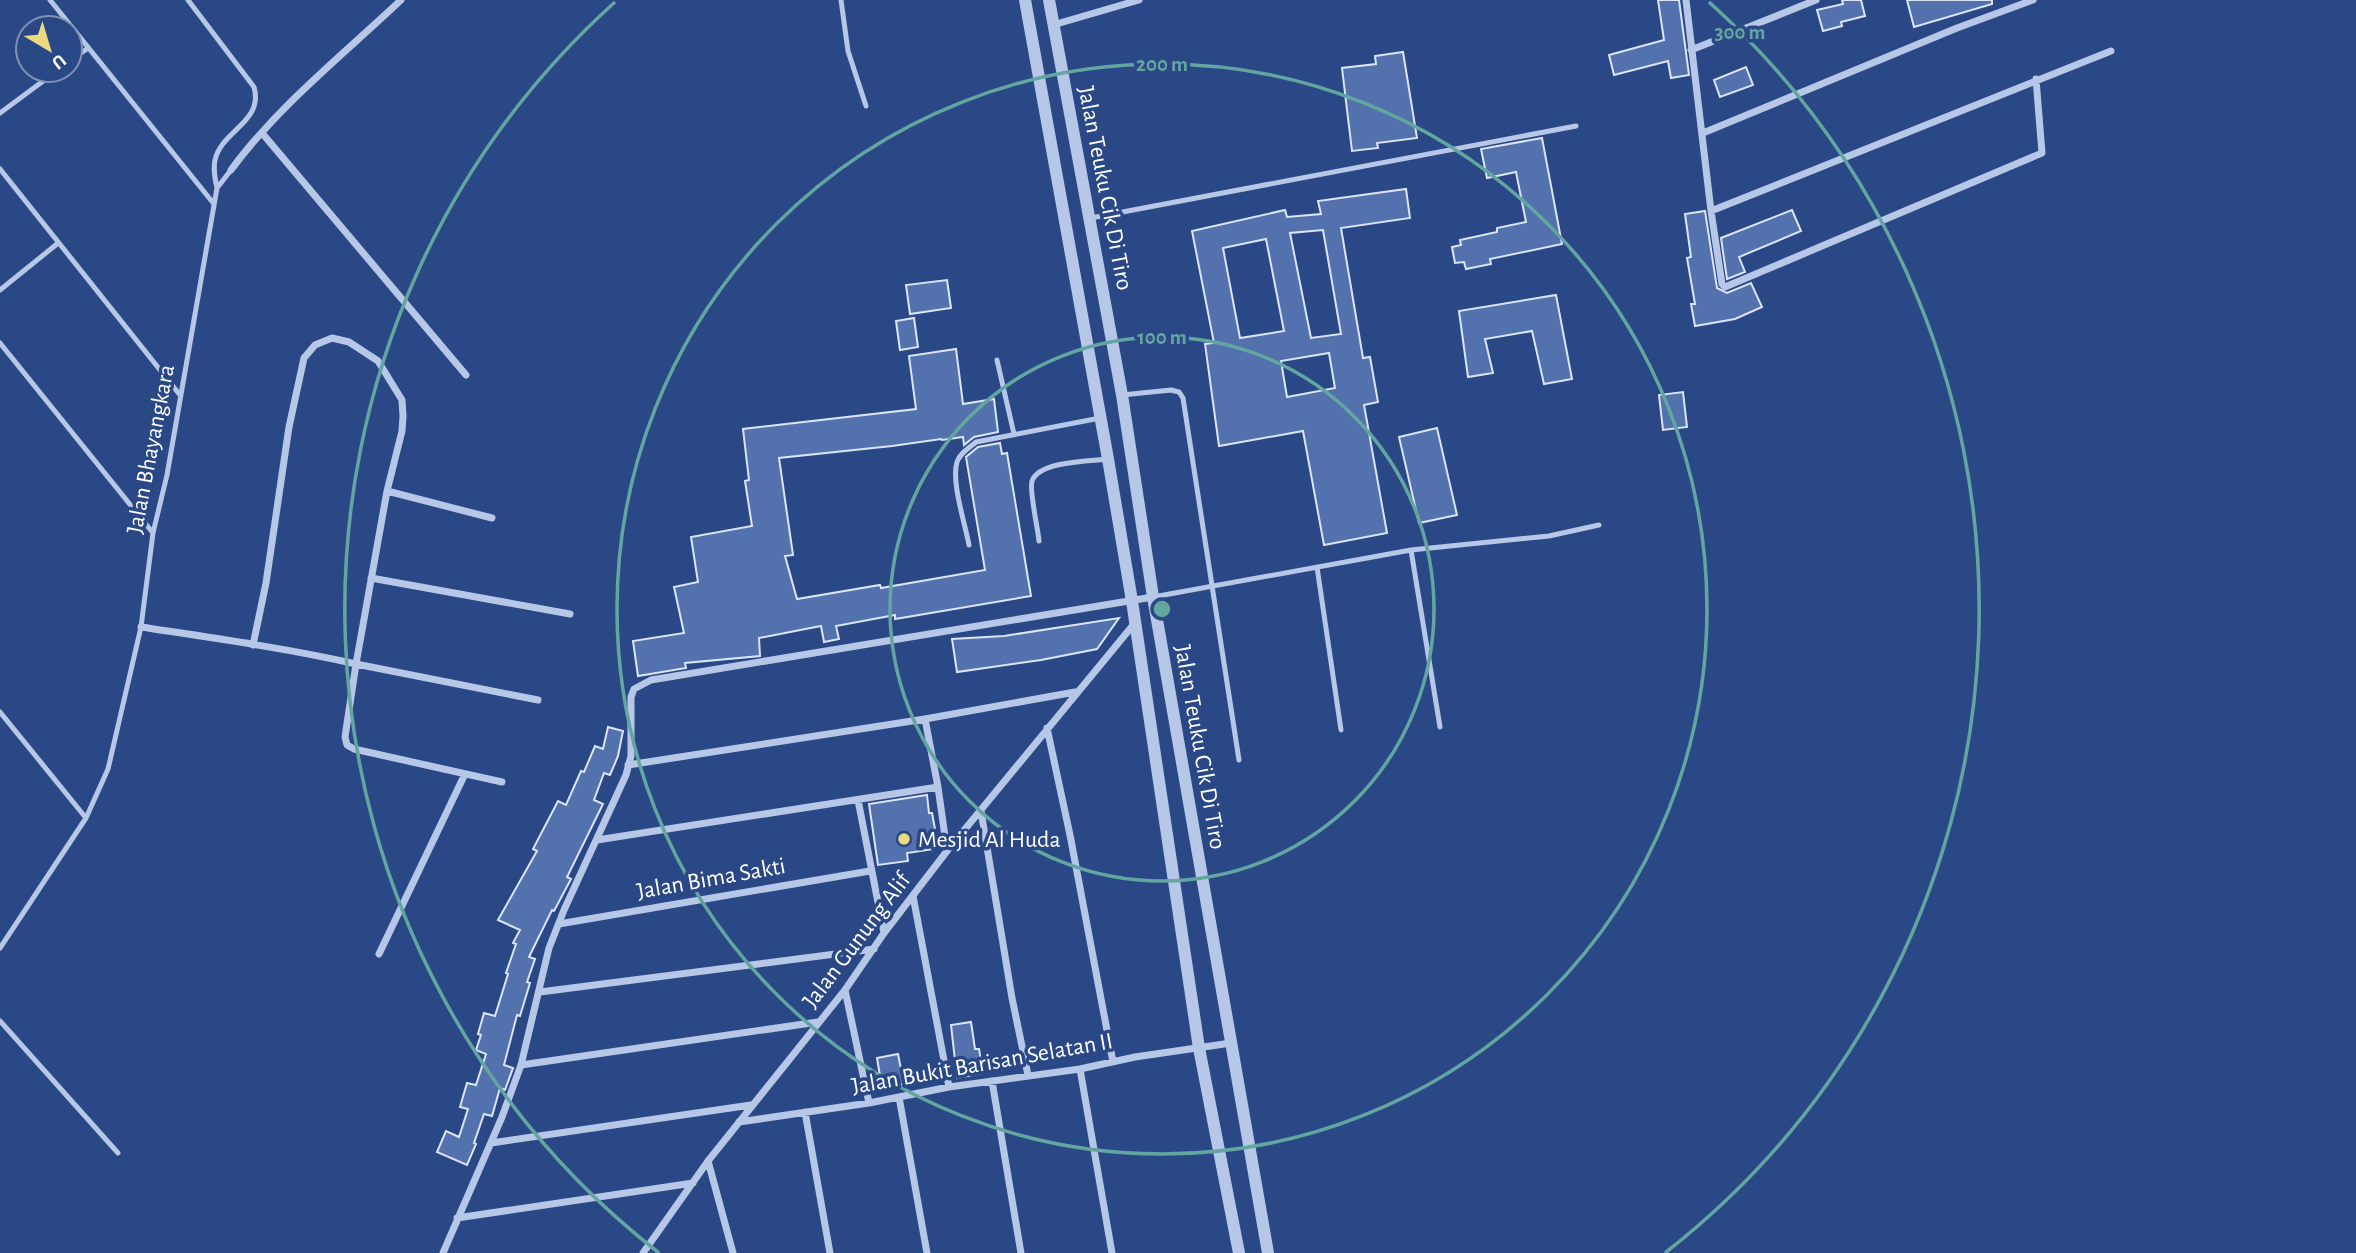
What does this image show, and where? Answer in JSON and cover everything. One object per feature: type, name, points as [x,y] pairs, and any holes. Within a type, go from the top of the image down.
[{"type":"street","name":"Jalan Bhayangkara","points":[[231,170],[262,133],[401,0]]},
{"type":"street","name":"Jalan Teuku Cik Di Tiro","points":[[1025,0],[1132,601],[1199,1048],[1239,1253]]},
{"type":"street","name":"Jalan Teuku Cik Di Tiro","points":[[1049,0],[1122,395],[1153,597],[1268,1253]]},
{"type":"street","points":[[1053,25],[1139,0]]},
{"type":"street","points":[[1686,0],[1711,211],[1722,284],[1728,286],[2042,153],[2036,79]]},
{"type":"street","points":[[1691,50],[1816,0]]},
{"type":"street","points":[[1703,132],[1957,28],[2033,0]]},
{"type":"street","points":[[1711,211],[2111,51]]},
{"type":"street","points":[[1047,122],[1071,116]]},
{"type":"street","points":[[262,133],[466,376]]},
{"type":"street","points":[[254,645],[289,426],[304,358],[315,345],[332,338],[349,342],[378,361],[402,400],[402,431],[387,491],[345,737],[354,749],[464,776],[502,782]]},
{"type":"street","points":[[387,491],[492,518]]},
{"type":"street","points":[[371,578],[570,614]]},
{"type":"street","points":[[443,1253],[491,1143],[521,1065],[549,948],[628,765],[631,756],[631,697],[634,689],[651,680],[1153,597]]},
{"type":"street","name":"Jalan Gunung Alif","points":[[643,1253],[708,1161],[845,990],[884,933],[947,851],[1135,623]]},
{"type":"street","points":[[141,627],[254,645],[538,700]]},
{"type":"street","points":[[628,765],[925,719],[1076,692]]},
{"type":"street","points":[[925,719],[947,851]]},
{"type":"street","points":[[1046,728],[1070,835],[1113,1062]]},
{"type":"street","points":[[379,954],[464,776]]},
{"type":"street","points":[[597,840],[938,787]]},
{"type":"street","points":[[858,800],[884,933]]},
{"type":"street","points":[[981,811],[1012,998],[1028,1076]]},
{"type":"street","name":"Jalan Bima Sakti","points":[[559,923],[870,871]]},
{"type":"street","points":[[913,896],[938,1017],[949,1087]]},
{"type":"street","points":[[540,992],[874,948]]},
{"type":"street","points":[[845,990],[869,1103]]},
{"type":"street","points":[[521,1065],[819,1022]]},
{"type":"street","name":"Jalan Bukit Barisan Selatan II","points":[[739,1122],[1231,1043]]},
{"type":"street","points":[[1080,1069],[1112,1253]]},
{"type":"street","points":[[992,1081],[1021,1253]]},
{"type":"street","points":[[899,1097],[927,1253]]},
{"type":"street","points":[[491,1143],[751,1105]]},
{"type":"street","points":[[805,1112],[830,1253]]},
{"type":"street","points":[[708,1161],[733,1253]]},
{"type":"street","points":[[457,1219],[693,1183]]},
{"type":"lane","points":[[50,0],[214,204]]},
{"type":"lane","points":[[188,0],[254,87],[258,100],[254,110],[215,158],[217,188]]},
{"type":"lane","points":[[841,0],[848,51],[866,106]]},
{"type":"lane","points":[[84,51],[88,48]]},
{"type":"lane","points":[[0,113],[39,84]]},
{"type":"lane","points":[[1091,218],[1576,126]]},
{"type":"lane","points":[[0,169],[57,244],[180,395]]},
{"type":"lane","name":"Jalan Bhayangkara","points":[[0,948],[86,818],[108,769],[141,627],[153,533],[167,475],[217,188],[231,170]]},
{"type":"lane","points":[[0,290],[57,244]]},
{"type":"lane","points":[[0,344],[153,533]]},
{"type":"lane","points":[[997,360],[1014,434]]},
{"type":"lane","points":[[1122,395],[1171,390],[1179,392],[1183,398],[1239,760]]},
{"type":"lane","points":[[969,545],[956,474],[958,460],[965,451],[976,442],[1101,418]]},
{"type":"lane","points":[[1039,541],[1031,482],[1037,472],[1046,467],[1108,459]]},
{"type":"lane","points":[[1153,597],[1411,550],[1549,536],[1598,525]]},
{"type":"lane","points":[[1411,550],[1440,727]]},
{"type":"lane","points":[[1317,567],[1341,730]]},
{"type":"lane","points":[[0,712],[86,818]]},
{"type":"lane","points":[[0,1021],[118,1153]]},
{"type":"building","points":[[1658,0],[1679,0],[1689,75],[1671,78],[1668,61],[1614,75],[1609,55],[1664,40]]},
{"type":"building","points":[[1842,0],[1861,0],[1865,16],[1841,22],[1842,26],[1823,31],[1817,10],[1843,4]]},
{"type":"building","points":[[1907,0],[1992,0],[1992,4],[1914,27]]},
{"type":"building","points":[[1403,52],[1417,138],[1377,143],[1378,148],[1352,151],[1342,68],[1376,64],[1375,56]]},
{"type":"building","points":[[1746,67],[1753,85],[1720,97],[1714,80]]},
{"type":"building","points":[[1542,138],[1562,244],[1490,259],[1491,264],[1466,269],[1464,262],[1455,263],[1452,247],[1461,245],[1460,240],[1526,222],[1516,172],[1487,178],[1481,149]]},
{"type":"building","points":[[1406,189],[1410,218],[1341,228],[1363,358],[1370,357],[1378,402],[1364,405],[1387,533],[1324,545],[1303,431],[1219,446],[1205,344],[1214,343],[1192,231],[1285,210],[1287,217],[1321,214],[1318,201]],"holes":[[[1323,230],[1341,334],[1311,338],[1290,233]],[[1266,239],[1284,331],[1240,338],[1223,248]],[[1329,353],[1335,388],[1287,397],[1281,361]]]},
{"type":"building","points":[[1792,210],[1801,231],[1739,257],[1745,272],[1727,279],[1721,238]]},
{"type":"building","points":[[1705,211],[1717,288],[1727,293],[1751,283],[1762,307],[1735,319],[1695,326],[1691,304],[1695,304],[1687,258],[1691,257],[1685,214]]},
{"type":"building","points":[[947,280],[951,308],[910,314],[906,285]]},
{"type":"building","points":[[1556,295],[1572,379],[1544,384],[1532,331],[1485,339],[1493,373],[1468,377],[1459,311]]},
{"type":"building","points":[[914,318],[918,347],[900,350],[896,321]]},
{"type":"building","points":[[956,349],[963,404],[994,399],[998,432],[974,437],[964,445],[963,437],[779,458],[793,555],[785,556],[797,599],[985,570],[966,457],[978,447],[1000,443],[1002,454],[1007,453],[1031,596],[836,626],[839,639],[824,642],[821,626],[759,638],[760,656],[685,663],[686,668],[638,676],[633,641],[684,633],[674,587],[698,582],[691,537],[752,526],[745,481],[749,480],[743,429],[916,409],[909,356]]},
{"type":"building","points":[[1683,392],[1687,427],[1663,430],[1659,395]]},
{"type":"building","points":[[1437,428],[1457,515],[1419,523],[1399,437]]},
{"type":"building","points":[[1119,618],[1097,649],[957,672],[952,639],[1004,636]]},
{"type":"building","points":[[608,727],[623,731],[618,756],[610,775],[604,773],[594,800],[603,804],[567,877],[571,879],[529,957],[535,959],[527,982],[530,983],[520,1016],[517,1015],[504,1065],[513,1068],[505,1090],[500,1088],[492,1116],[484,1114],[467,1165],[437,1152],[446,1131],[459,1137],[468,1109],[460,1107],[467,1083],[476,1085],[486,1054],[476,1050],[484,1013],[495,1016],[516,944],[513,943],[520,930],[498,920],[537,851],[533,849],[558,801],[566,805],[595,746],[603,749]]},
{"type":"building","name":"Mesjid Al Huda","points":[[927,795],[929,813],[932,813],[935,829],[932,830],[934,849],[907,853],[908,861],[878,865],[869,804]]},
{"type":"building","points":[[971,1022],[975,1049],[979,1049],[983,1073],[957,1078],[951,1025]]},
{"type":"building","points":[[898,1054],[904,1084],[882,1088],[877,1058]]},
{"type":"place","name":"Mesjid Al Huda","points":[[904,839]]}]
